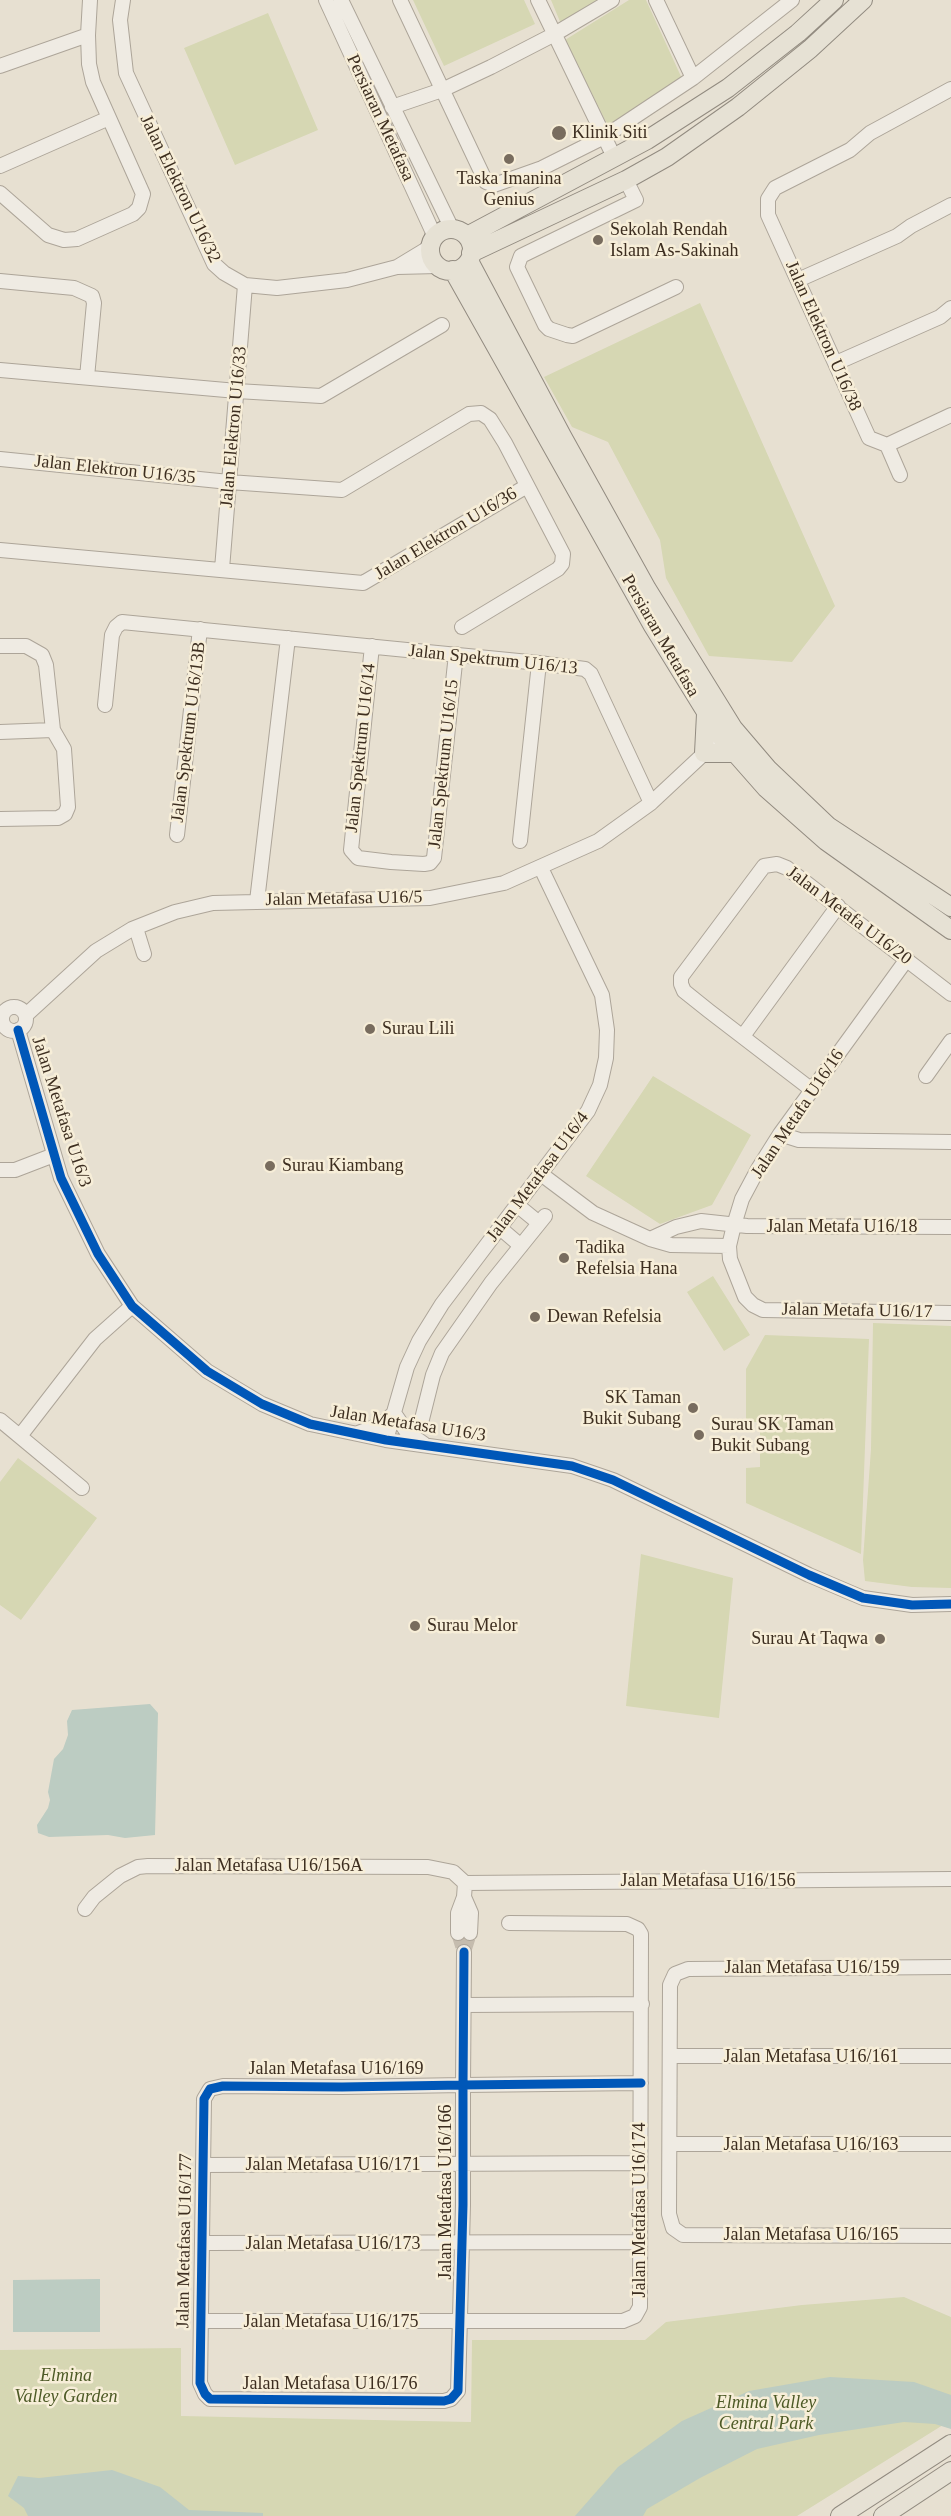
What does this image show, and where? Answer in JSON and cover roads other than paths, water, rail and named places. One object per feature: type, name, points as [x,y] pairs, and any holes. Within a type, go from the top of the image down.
[{"type":"main road","points":[[452,250],[647,140],[728,88],[798,33],[834,0]]},
{"type":"main road","points":[[452,250],[626,180],[667,157],[738,107],[810,49],[863,0]]},
{"type":"main road","name":"Persiaran Metafasa","points":[[452,250],[561,436],[715,713],[734,728],[768,769],[828,826],[951,907]]},
{"type":"main road","points":[[735,753],[704,753],[715,713],[726,723],[722,738],[766,788],[826,841],[951,930]]},
{"type":"main road","points":[[840,2516],[951,2444]]},
{"type":"main road","points":[[883,2516],[951,2471]]},
{"type":"street","points":[[0,193],[48,235],[64,240],[77,239],[134,214],[139,208],[142,194],[93,82],[89,64],[90,0]]},
{"type":"street","name":"Jalan Elektron U16/32","points":[[123,0],[120,20],[126,73],[214,264],[224,273],[245,285],[277,288],[347,280],[397,267]]},
{"type":"street","name":"Persiaran Metafasa","points":[[326,0],[452,250]]},
{"type":"street","name":"Persiaran Metafasa","points":[[340,0],[392,107],[452,250]]},
{"type":"street","points":[[400,0],[486,182],[490,184],[500,184],[542,168],[604,137],[693,78],[792,0]]},
{"type":"street","points":[[537,0],[614,157]]},
{"type":"street","points":[[392,107],[442,90],[553,36],[612,0]]},
{"type":"street","points":[[656,0],[693,78]]},
{"type":"street","points":[[0,66],[88,35]]},
{"type":"street","name":"Jalan Elektron U16/38","points":[[887,445],[868,438],[768,215],[768,199],[775,188],[850,150],[870,133],[951,89]]},
{"type":"street","points":[[0,166],[109,118]]},
{"type":"street","points":[[626,180],[636,200],[521,256],[517,267],[545,325],[549,329],[573,336],[676,287]]},
{"type":"street","points":[[798,280],[897,236],[916,223],[951,205]]},
{"type":"street","points":[[397,267],[452,250]]},
{"type":"street","points":[[397,267],[452,250]]},
{"type":"street","points":[[0,281],[74,288],[92,296],[94,303],[87,377]]},
{"type":"street","name":"Jalan Elektron U16/33","points":[[222,569],[245,285]]},
{"type":"street","points":[[836,363],[940,317],[951,308]]},
{"type":"street","points":[[0,370],[316,396],[327,394],[442,326]]},
{"type":"street","name":"Jalan Elektron U16/36","points":[[229,482],[342,490],[469,414],[481,413],[490,419],[562,549],[563,560],[558,569],[462,627]]},
{"type":"street","points":[[900,475],[887,445],[951,415]]},
{"type":"street","name":"Jalan Elektron U16/35","points":[[0,459],[229,482]]},
{"type":"street","name":"Jalan Elektron U16/36","points":[[222,569],[363,583],[527,486]]},
{"type":"street","points":[[0,550],[222,569]]},
{"type":"street","name":"Jalan Spektrum U16/13","points":[[105,705],[112,635],[122,622],[456,654],[585,669],[591,674],[651,802]]},
{"type":"street","name":"Jalan Spektrum U16/13B","points":[[177,835],[201,629]]},
{"type":"street","points":[[258,901],[288,638]]},
{"type":"street","points":[[0,646],[26,646],[42,655],[46,665],[53,730],[64,749],[68,807],[58,818],[0,819]]},
{"type":"street","name":"Jalan Spektrum U16/14","points":[[351,850],[372,646]]},
{"type":"street","name":"Jalan Spektrum U16/15","points":[[351,850],[358,858],[392,862],[424,864],[430,863],[434,858],[456,654]]},
{"type":"street","points":[[520,842],[539,663]]},
{"type":"street","points":[[0,732],[53,730]]},
{"type":"street","name":"Jalan Metafasa U16/5","points":[[26,1015],[96,951],[136,928],[175,912],[213,903],[392,901],[430,898],[504,883],[598,842],[651,802],[722,738]]},
{"type":"street","name":"Jalan Metafa U16/20","points":[[812,1090],[684,990],[681,984],[681,977],[764,866],[777,864],[788,868],[951,994]]},
{"type":"street","name":"Jalan Metafasa U16/4","points":[[386,1440],[407,1367],[419,1341],[442,1304],[541,1174],[592,1102],[600,1085],[606,1058],[607,1030],[602,994],[541,868]]},
{"type":"street","points":[[742,1036],[838,906]]},
{"type":"street","points":[[136,928],[144,954]]},
{"type":"street","name":"Jalan Metafa U16/16","points":[[763,1310],[753,1305],[745,1297],[730,1259],[729,1246],[742,1199],[780,1134],[908,959]]},
{"type":"street","points":[[11,1008],[20,1008],[26,1015],[25,1025],[18,1030],[9,1030],[2,1023],[4,1013],[11,1008]]},
{"type":"street","name":"Jalan Metafasa U16/3","points":[[18,1030],[61,1178],[98,1254],[132,1306],[207,1371],[262,1404],[310,1424],[386,1440],[572,1466],[613,1480],[809,1575],[863,1598],[912,1605],[951,1604]]},
{"type":"street","points":[[926,1076],[951,1041]]},
{"type":"street","points":[[780,1134],[799,1140],[951,1142]]},
{"type":"street","name":"Jalan Metafasa U16/3","points":[[0,1170],[15,1170],[54,1155]]},
{"type":"street","points":[[541,1174],[593,1213],[650,1239],[671,1245],[729,1246]]},
{"type":"street","name":"Jalan Metafasa U16/4","points":[[422,1419],[433,1376],[442,1353],[491,1283],[542,1219],[517,1205]]},
{"type":"street","points":[[650,1239],[676,1227],[701,1221],[702,1245]]},
{"type":"street","name":"Jalan Metafa U16/18","points":[[701,1221],[734,1225],[951,1227]]},
{"type":"street","points":[[500,1228],[521,1246]]},
{"type":"street","points":[[470,1267],[491,1283]]},
{"type":"street","points":[[20,1436],[95,1339],[132,1306]]},
{"type":"street","name":"Jalan Metafa U16/17","points":[[763,1310],[951,1313]]},
{"type":"street","points":[[407,1367],[433,1376]]},
{"type":"street","points":[[353,1434],[382,1424],[394,1413],[407,1432],[426,1445]]},
{"type":"street","points":[[0,1420],[82,1488]]},
{"type":"street","name":"Jalan Metafasa U16/156A","points":[[85,1909],[94,1897],[120,1876],[138,1867],[148,1866],[428,1867],[453,1872],[465,1882]]},
{"type":"street","name":"Jalan Metafasa U16/156","points":[[465,1882],[951,1879]]},
{"type":"street","points":[[464,1933],[471,1913],[464,1897],[465,1882]]},
{"type":"street","name":"Jalan Metafasa U16/174","points":[[461,2322],[623,2321],[634,2316],[640,2307],[643,1940],[638,1929],[627,1924],[509,1923]]},
{"type":"street","name":"Jalan Metafasa U16/166","points":[[455,2395],[460,2385],[463,2244],[464,1952]]},
{"type":"street","name":"Jalan Metafasa U16/159","points":[[671,2056],[670,1986],[675,1974],[688,1969],[951,1966]]},
{"type":"street","points":[[464,2005],[642,2004]]},
{"type":"street","points":[[671,2056],[671,2144]]},
{"type":"street","name":"Jalan Metafasa U16/161","points":[[671,2056],[951,2056]]},
{"type":"street","name":"Jalan Metafasa U16/169","points":[[210,2089],[223,2086],[641,2083]]},
{"type":"street","name":"Jalan Metafasa U16/177","points":[[205,2394],[200,2383],[204,2099],[210,2089]]},
{"type":"street","name":"Jalan Metafasa U16/163","points":[[671,2144],[951,2144]]},
{"type":"street","name":"Jalan Metafasa U16/165","points":[[671,2144],[669,2214],[674,2228],[683,2235],[951,2236]]},
{"type":"street","name":"Jalan Metafasa U16/171","points":[[203,2165],[640,2163]]},
{"type":"street","name":"Jalan Metafasa U16/173","points":[[203,2243],[640,2242]]},
{"type":"street","name":"Jalan Metafasa U16/175","points":[[201,2321],[461,2322]]},
{"type":"street","name":"Jalan Metafasa U16/176","points":[[205,2394],[216,2400],[444,2401],[455,2395]]},
{"type":"tunnel","points":[[458,1933],[464,1952],[470,1933]]},
{"type":"place","name":"Klinik Siti","points":[[559,133]]},
{"type":"place","name":"Taska Imanina Genius","points":[[509,159]]},
{"type":"place","name":"Sekolah Rendah Islam As-Sakinah","points":[[598,240]]},
{"type":"place","name":"Surau Lili","points":[[370,1029]]},
{"type":"place","name":"Surau Kiambang","points":[[270,1166]]},
{"type":"place","name":"Tadika Refelsia Hana","points":[[564,1258]]},
{"type":"place","name":"Dewan Refelsia","points":[[535,1317]]},
{"type":"place","name":"SK Taman Bukit Subang","points":[[693,1408]]},
{"type":"place","name":"Surau SK Taman Bukit Subang","points":[[699,1435]]},
{"type":"place","name":"Surau Melor","points":[[415,1626]]},
{"type":"place","name":"Surau At Taqwa","points":[[880,1639]]},
{"type":"park label","name":"Elmina Valley Garden","points":[[66,2386]]},
{"type":"park label","name":"Elmina Valley Central Park","points":[[766,2413]]}]
